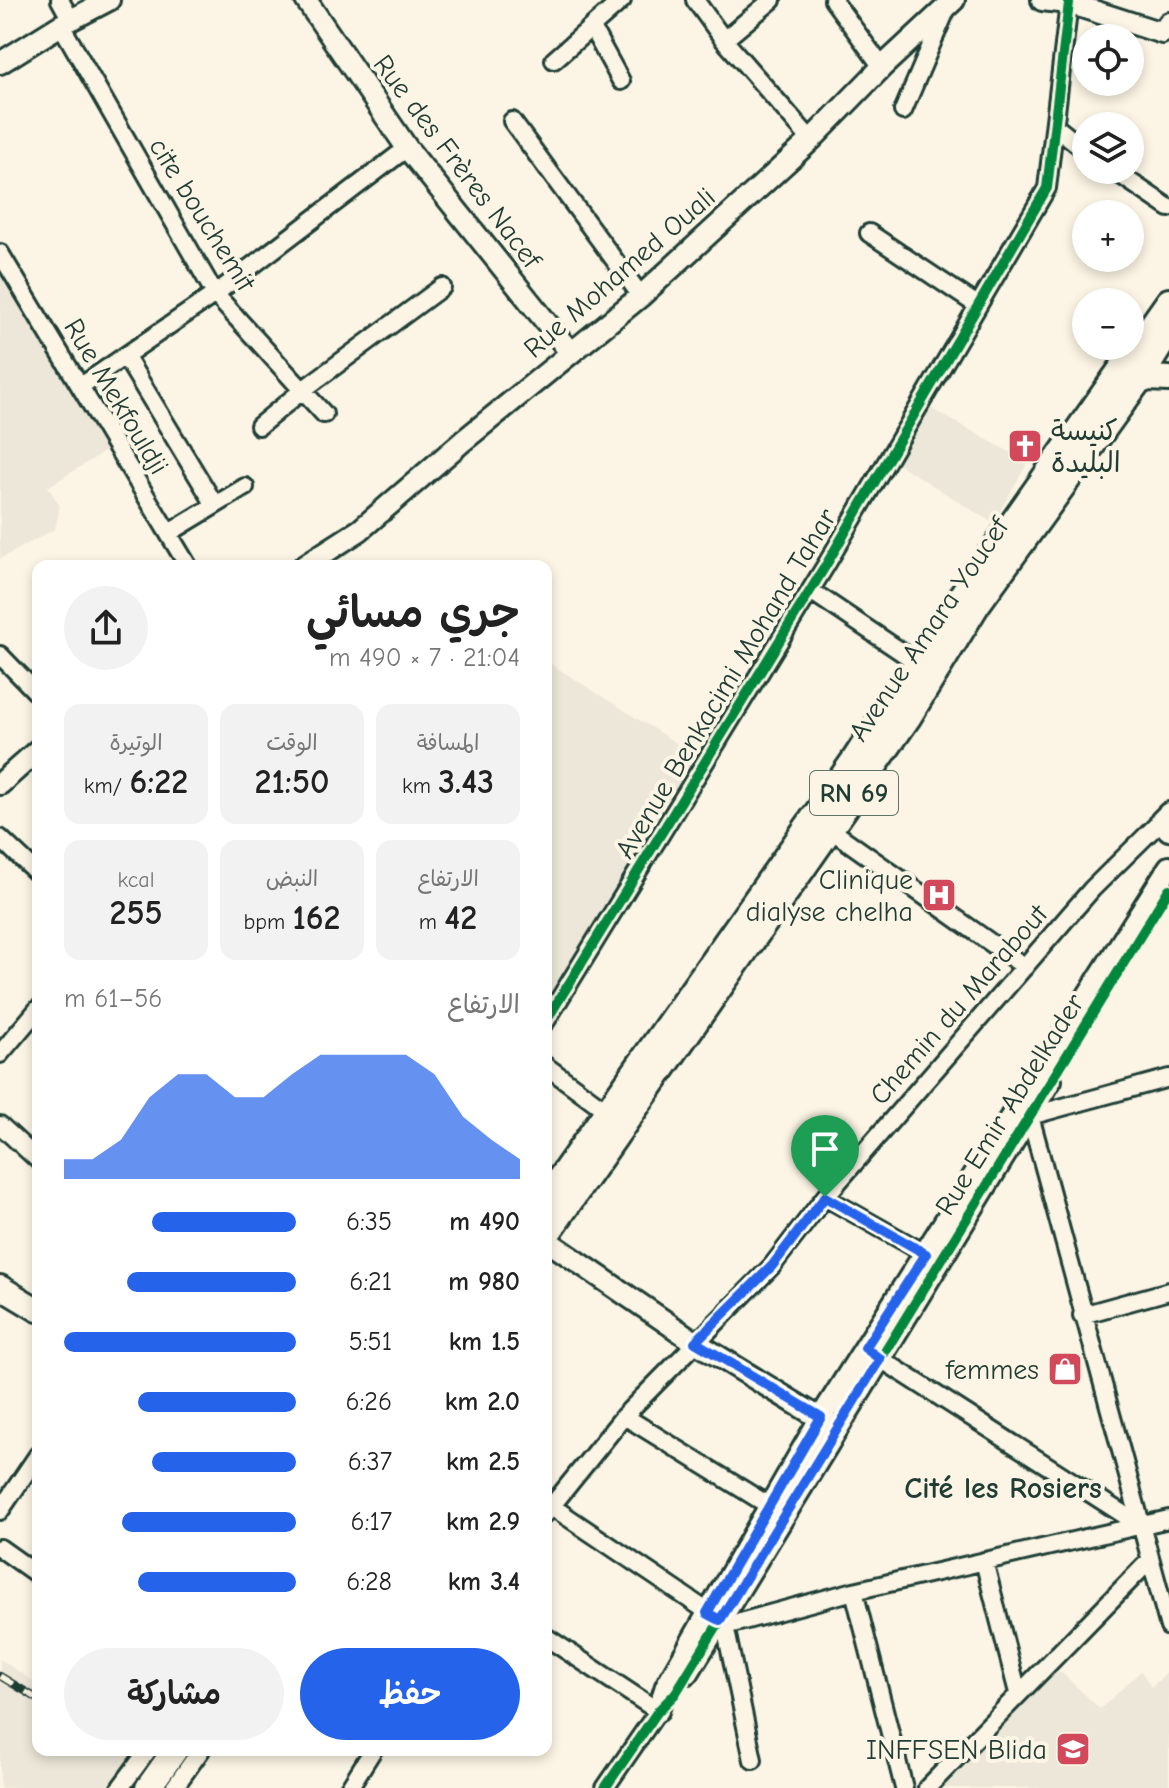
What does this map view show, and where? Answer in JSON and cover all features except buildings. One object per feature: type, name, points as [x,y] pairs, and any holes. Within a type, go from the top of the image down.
[{"type":"main road","name":"Avenue Amara Youcef","points":[[552,1228],[616,1117],[821,823],[908,718],[977,605],[1138,382],[1165,334]]},
{"type":"main road","name":"Avenue Amara Youcef","points":[[821,823],[854,760],[963,593],[1165,334]]},
{"type":"main road","points":[[1138,382],[1148,378],[1169,379]]},
{"type":"main road","name":"Avenue Amara Youcef","points":[[552,1191],[616,1117]]},
{"type":"main road","points":[[0,1287],[32,1306]]},
{"type":"main road","points":[[148,1788],[171,1756]]},
{"type":"street","name":"cite bouchemit","points":[[60,0],[66,22],[215,294],[324,414]]},
{"type":"street","points":[[0,63],[66,22],[109,0]]},
{"type":"street","name":"Rue des Frères Nacef","points":[[306,0],[407,148],[570,352]]},
{"type":"street","points":[[554,60],[622,0]]},
{"type":"street","points":[[695,0],[724,40],[811,140]]},
{"type":"street","points":[[724,40],[772,0]]},
{"type":"street","points":[[833,0],[882,67]]},
{"type":"street","points":[[1042,0],[1069,3],[1162,33],[1169,23]]},
{"type":"street","points":[[903,111],[950,1]]},
{"type":"street","name":"Rue Mohamed Ouali","points":[[313,560],[360,530],[570,352],[641,296],[811,140],[950,1]]},
{"type":"street","name":"Avenue Benkacimi Mohand Tahar","points":[[552,1011],[811,591],[1047,188],[1069,3]]},
{"type":"street","points":[[592,28],[621,81]]},
{"type":"street","points":[[512,121],[641,296]]},
{"type":"street","points":[[1055,126],[1072,140]]},
{"type":"street","points":[[81,386],[215,294],[407,148]]},
{"type":"street","points":[[1134,184],[1169,208]]},
{"type":"street","points":[[869,233],[977,305]]},
{"type":"street","name":"Rue Mekfouldji","points":[[0,253],[185,560]]},
{"type":"street","points":[[259,426],[442,287]]},
{"type":"street","points":[[125,356],[215,505]]},
{"type":"street","points":[[169,533],[245,487]]},
{"type":"street","points":[[811,591],[918,663]]},
{"type":"street","points":[[0,655],[32,688]]},
{"type":"street","points":[[0,784],[32,755]]},
{"type":"street","name":"Chemin du Marabout","points":[[552,1505],[624,1416],[772,1266],[825,1197],[1092,889],[1166,821]]},
{"type":"street","points":[[821,823],[1025,967]]},
{"type":"street","points":[[0,838],[32,868]]},
{"type":"street","name":"Rue Emir Abdelkader","points":[[605,1788],[658,1711],[666,1686],[717,1620],[838,1430],[873,1354],[926,1254],[1024,1112],[1169,867]]},
{"type":"street","name":"Rue Emir Abdelkader","points":[[717,1620],[768,1505],[821,1417],[873,1354],[1024,1112],[1169,889]]},
{"type":"street","points":[[0,1054],[32,1016]]},
{"type":"street","points":[[552,1070],[616,1117]]},
{"type":"street","points":[[1169,1078],[1024,1112],[1169,1627]]},
{"type":"street","points":[[0,1125],[32,1154]]},
{"type":"street","points":[[825,1197],[926,1254]]},
{"type":"street","points":[[552,1242],[695,1342],[838,1430]]},
{"type":"street","points":[[1082,1315],[1169,1291]]},
{"type":"street","points":[[873,1354],[1140,1525]]},
{"type":"street","points":[[624,1416],[768,1505]]},
{"type":"street","points":[[0,1511],[32,1464]]},
{"type":"street","points":[[552,1511],[717,1620],[753,1760]]},
{"type":"street","points":[[717,1620],[1169,1519]]},
{"type":"street","points":[[0,1548],[32,1571]]},
{"type":"street","points":[[927,1788],[1150,1560]]},
{"type":"street","points":[[984,1561],[1018,1693]]},
{"type":"street","points":[[854,1591],[904,1788]]},
{"type":"street","points":[[552,1641],[658,1711]]},
{"type":"street","points":[[120,1788],[144,1756]]},
{"type":"street","points":[[174,1788],[197,1756]]},
{"type":"street","points":[[349,1788],[369,1756]]},
{"type":"shaded area","points":[[0,267],[110,448],[48,487],[60,506],[55,529],[0,559]]},
{"type":"shaded area","points":[[928,407],[1028,462],[993,523],[895,462]]},
{"type":"shaded area","points":[[552,665],[695,755],[552,998]]},
{"type":"shaded area","points":[[0,1659],[32,1681],[32,1756],[131,1756],[110,1788],[0,1788]]},
{"type":"shaded area","name":"INFFSEN Blida","points":[[1052,1671],[1063,1674],[1100,1709],[1141,1671],[1151,1687],[1169,1671],[1169,1788],[939,1788]]},
{"type":"railway","points":[[0,1676],[32,1695]]},
{"type":"cycle path","points":[[552,1011],[826,565],[1047,188],[1069,3]]},
{"type":"cycle path","points":[[605,1788],[658,1711],[675,1694],[1169,889]]},
{"type":"place","name":"كنيسة البليدة","points":[[1025,446]]},
{"type":"place","name":"Clinique dialyse chelha","points":[[939,895]]},
{"type":"place","name":"femmes","points":[[1065,1369]]},
{"type":"place","name":"INFFSEN Blida","points":[[1073,1749]]},
{"type":"district","name":"Cité les Rosiers","points":[[1003,1488]]},
{"type":"route","points":[[825,1197],[926,1254],[865,1348],[880,1359],[720,1620],[707,1613],[821,1417],[695,1342],[772,1266],[825,1197]]}]
